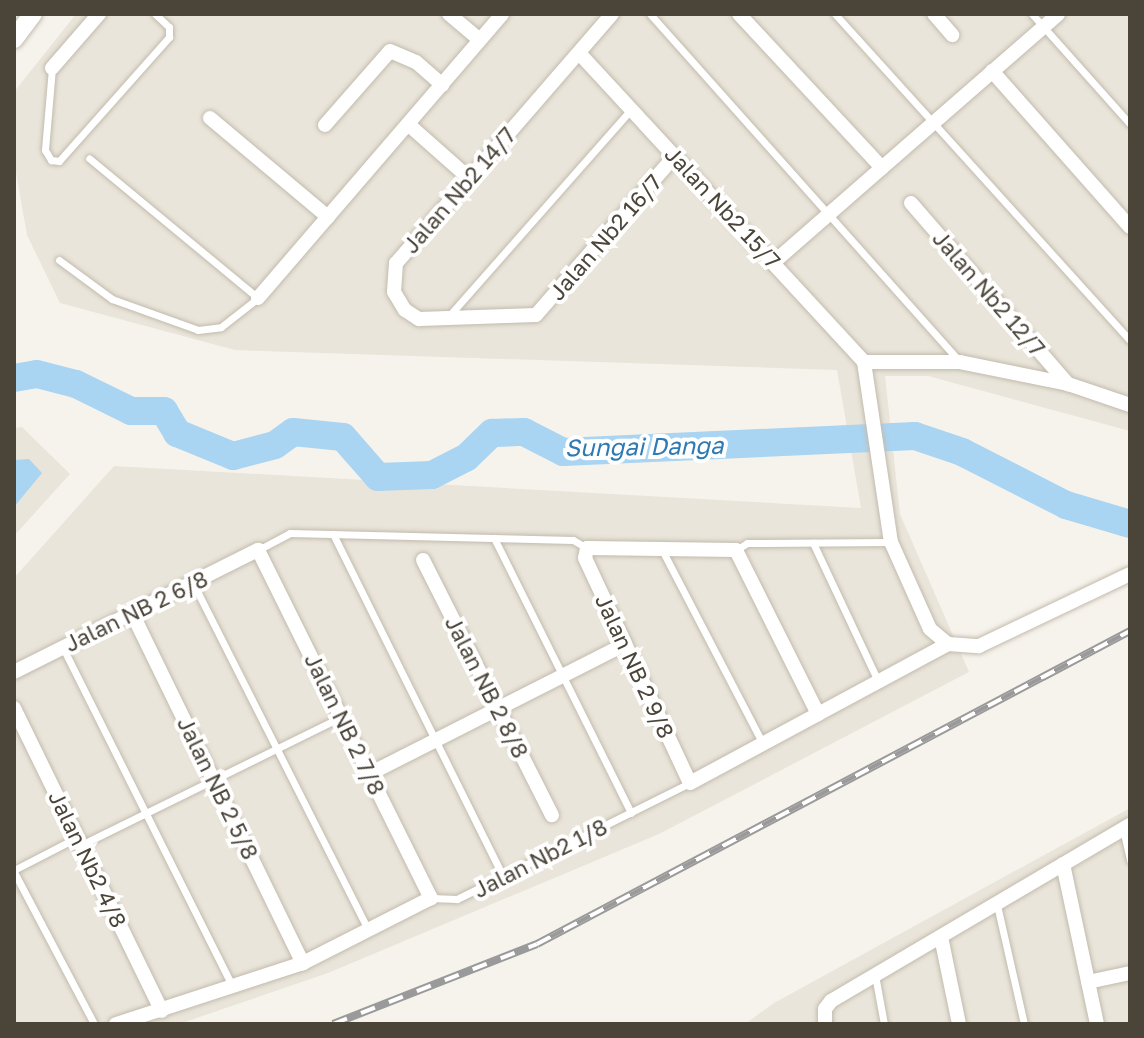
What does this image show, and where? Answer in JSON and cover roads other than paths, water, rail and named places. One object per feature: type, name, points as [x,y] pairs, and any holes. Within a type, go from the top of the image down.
[{"type":"street","points":[[14,39],[33,14]]},
{"type":"street","points":[[52,68],[99,14]]},
{"type":"street","points":[[449,14],[479,39]]},
{"type":"street","points":[[258,298],[502,14]]},
{"type":"street","name":"Jalan Nb2 14/7","points":[[536,315],[419,319],[405,310],[393,277],[396,263],[612,14]]},
{"type":"street","points":[[739,14],[882,168]]},
{"type":"street","points":[[934,14],[952,35]]},
{"type":"street","points":[[774,262],[1058,14]]},
{"type":"street","points":[[325,125],[390,51],[416,62],[442,85]]},
{"type":"street","name":"Jalan Nb2 15/7","points":[[580,54],[633,107],[674,157],[864,362]]},
{"type":"street","points":[[992,71],[1130,227]]},
{"type":"street","points":[[210,118],[328,217]]},
{"type":"street","points":[[409,125],[469,178]]},
{"type":"street","name":"Jalan Nb2 16/7","points":[[536,315],[674,157]]},
{"type":"street","name":"Jalan Nb2 12/7","points":[[911,203],[1068,384]]},
{"type":"street","points":[[1130,405],[1068,384],[960,362],[864,362],[891,542],[930,629],[948,644],[979,646],[1130,574]]},
{"type":"street","points":[[587,548],[660,546],[736,550],[818,714]]},
{"type":"street","name":"Jalan NB 2 9/8","points":[[587,548],[585,558],[690,783]]},
{"type":"street","name":"Jalan NB 2 6/8","points":[[14,672],[258,550]]},
{"type":"street","name":"Jalan NB 2 7/8","points":[[258,550],[431,898]]},
{"type":"street","name":"Jalan NB 2 8/8","points":[[423,560],[552,815]]},
{"type":"street","name":"Jalan NB 2 5/8","points":[[132,613],[303,963]]},
{"type":"street","points":[[369,774],[625,644]]},
{"type":"street","name":"Jalan Nb2 1/8","points":[[690,783],[948,644]]},
{"type":"street","name":"Jalan Nb2 4/8","points":[[14,708],[162,1011]]},
{"type":"street","points":[[825,1016],[875,975],[1126,827]]},
{"type":"street","points":[[1063,864],[1096,1024]]},
{"type":"street","name":"Jalan Nb2 1/8","points":[[116,1024],[234,989],[303,963],[431,898]]},
{"type":"street","points":[[941,937],[959,1024]]},
{"type":"street","points":[[1088,982],[1130,973]]},
{"type":"lane","points":[[52,68],[45,150],[51,160],[59,161],[169,37],[169,27],[155,14]]},
{"type":"lane","points":[[650,14],[831,212],[960,362]]},
{"type":"lane","points":[[835,14],[1130,340]]},
{"type":"lane","points":[[1032,14],[1130,124]]},
{"type":"lane","points":[[447,319],[633,107]]},
{"type":"lane","points":[[59,260],[102,294],[198,330],[221,327],[258,298],[89,158]]},
{"type":"lane","points":[[258,550],[290,533],[573,540],[587,548]]},
{"type":"lane","points":[[333,534],[503,876]]},
{"type":"lane","points":[[494,538],[631,813]]},
{"type":"lane","points":[[736,550],[747,543],[891,542]]},
{"type":"lane","points":[[813,543],[878,681]]},
{"type":"lane","points":[[660,546],[763,744]]},
{"type":"lane","points":[[193,583],[369,932]]},
{"type":"lane","points":[[63,648],[234,989]]},
{"type":"lane","points":[[94,1024],[14,871],[147,812],[341,717]]},
{"type":"lane","name":"Jalan Nb2 1/8","points":[[431,898],[457,899],[690,783]]},
{"type":"lane","points":[[1126,827],[1130,860]]},
{"type":"lane","points":[[996,902],[1024,1024]]},
{"type":"lane","points":[[875,975],[884,1024]]},
{"type":"water","points":[[29,459],[42,473],[14,507],[14,460]]},
{"type":"waterway","name":"Sungai Danga","points":[[14,378],[37,374],[76,384],[131,411],[164,411],[177,433],[233,456],[275,445],[293,432],[343,437],[378,477],[432,475],[467,457],[492,433],[524,432],[563,452],[915,436],[962,452],[1066,505],[1130,524]]},
{"type":"railway","points":[[333,1024],[537,944],[1130,631]]}]
